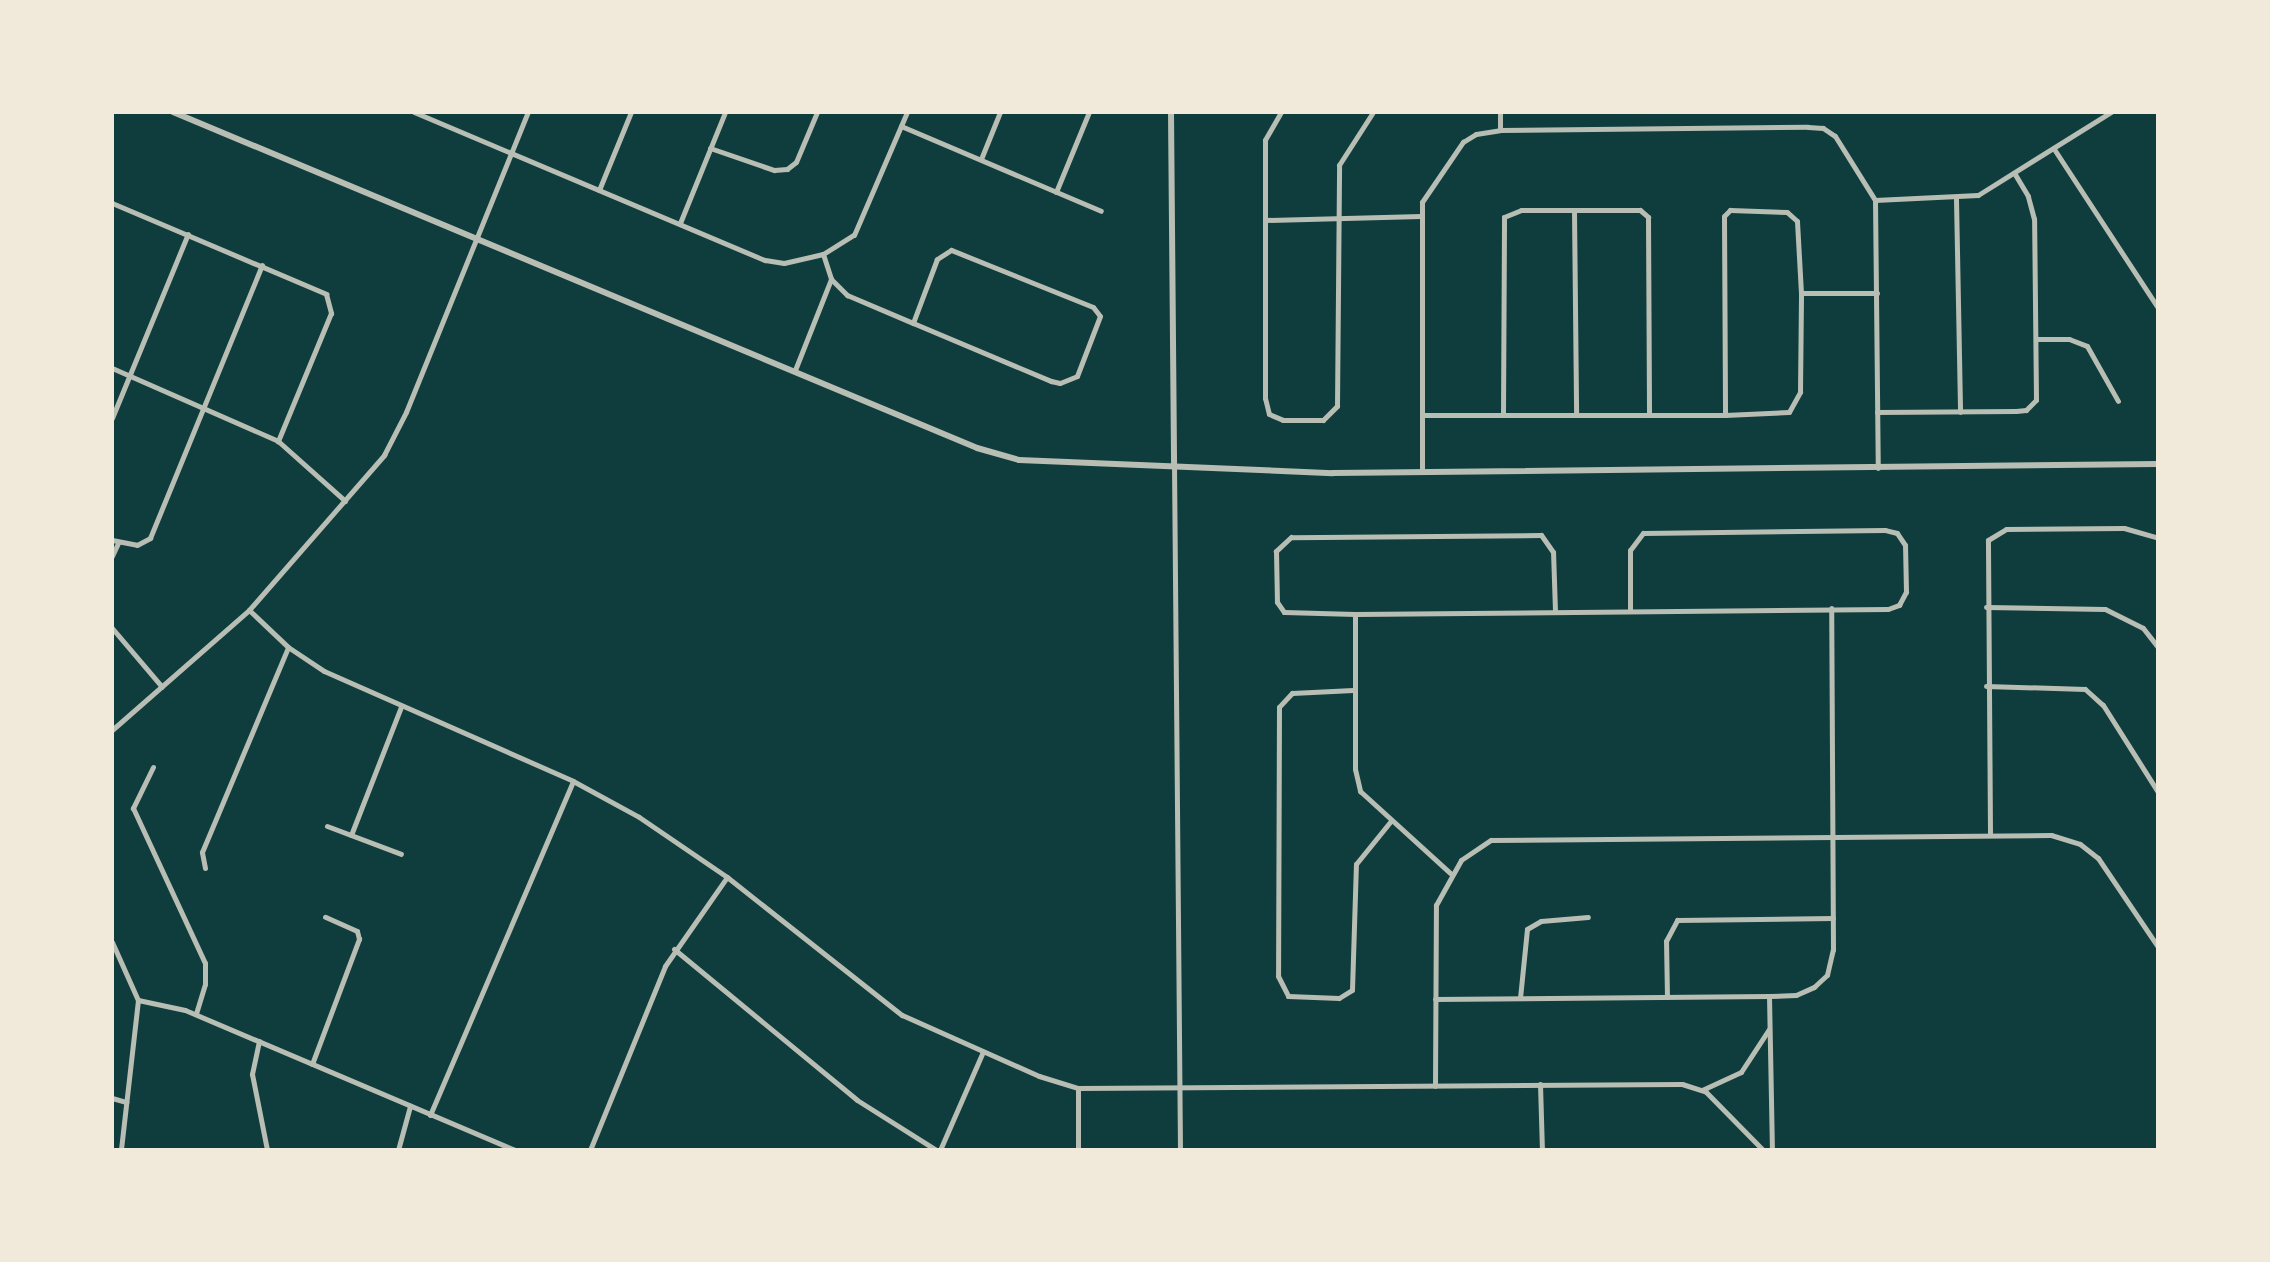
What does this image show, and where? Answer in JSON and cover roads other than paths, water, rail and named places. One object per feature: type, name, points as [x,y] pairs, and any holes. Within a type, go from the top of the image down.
[{"type":"street","points":[[173,112],[997,455],[1333,473],[2158,464]]},
{"type":"street","points":[[414,112],[774,262],[823,254],[850,240],[858,229],[907,112]]},
{"type":"street","points":[[430,119],[433,112]]},
{"type":"street","points":[[112,730],[248,610],[345,501],[394,436],[528,112]]},
{"type":"street","points":[[599,190],[631,112]]},
{"type":"street","points":[[680,223],[725,112]]},
{"type":"street","points":[[710,148],[774,170],[788,169],[796,162],[817,112]]},
{"type":"street","points":[[981,159],[1000,112]]},
{"type":"street","points":[[1056,192],[1089,112]]},
{"type":"street","points":[[1171,112],[1180,1150]]},
{"type":"street","points":[[1281,112],[1265,140],[1266,409],[1275,418],[1310,420],[1331,417],[1337,406],[1341,158],[1373,112]]},
{"type":"street","points":[[1500,112],[1500,130]]},
{"type":"street","points":[[2095,112],[2099,120]]},
{"type":"street","points":[[1875,201],[1956,199],[1978,195],[2111,112]]},
{"type":"street","points":[[901,127],[1101,211]]},
{"type":"street","points":[[1422,472],[1421,216],[1428,188],[1463,142],[1476,134],[1500,130],[1823,128],[1835,136],[1875,201],[1878,468]]},
{"type":"street","points":[[2054,149],[2158,309]]},
{"type":"street","points":[[1877,412],[2016,411],[2032,406],[2037,392],[2033,210],[2014,173]]},
{"type":"street","points":[[1956,199],[1960,412]]},
{"type":"street","points":[[113,205],[317,288],[330,302],[331,313],[278,441]]},
{"type":"street","points":[[1423,415],[1725,415],[1784,414],[1797,404],[1801,293],[1794,217],[1779,210],[1725,212],[1725,415]]},
{"type":"street","points":[[1503,415],[1502,224],[1514,211],[1647,213],[1649,415]]},
{"type":"street","points":[[1574,211],[1576,415]]},
{"type":"street","points":[[1266,220],[1421,216]]},
{"type":"street","points":[[112,418],[188,234]]},
{"type":"street","points":[[823,254],[831,279],[847,295],[913,323],[1067,384],[1077,376],[1100,324],[1093,307],[951,250],[937,260],[913,323]]},
{"type":"street","points":[[112,556],[115,541],[137,545],[150,538],[262,265]]},
{"type":"street","points":[[795,370],[831,279]]},
{"type":"street","points":[[1801,293],[1877,293]]},
{"type":"street","points":[[2036,339],[2068,339],[2087,346],[2118,401]]},
{"type":"street","points":[[112,368],[278,441],[345,501]]},
{"type":"street","points":[[1990,833],[1986,546],[1996,531],[2124,528],[2158,538]]},
{"type":"street","points":[[1555,611],[1552,546],[1541,535],[1526,533],[1291,537],[1276,551],[1280,608],[1291,614],[1831,608],[1899,605],[1906,592],[1902,538],[1885,530],[1643,533],[1630,550],[1630,610]]},
{"type":"street","points":[[1986,607],[2105,609],[2143,628],[2158,647]]},
{"type":"street","points":[[1435,999],[1802,994],[1827,975],[1833,959],[1831,608]]},
{"type":"street","points":[[248,610],[288,647],[324,671],[573,781],[639,817],[727,877],[874,997],[982,1054],[1077,1088],[1682,1084],[1702,1090],[1763,1150]]},
{"type":"street","points":[[1355,614],[1353,690],[1357,782],[1367,801],[1450,873]]},
{"type":"street","points":[[112,628],[162,687]]},
{"type":"street","points":[[205,868],[202,852],[288,647]]},
{"type":"street","points":[[1986,686],[2085,689],[2103,705],[2158,792]]},
{"type":"street","points":[[1353,690],[1292,693],[1279,706],[1278,976],[1288,996],[1339,998],[1352,990],[1356,864],[1390,821]]},
{"type":"street","points":[[351,835],[401,707]]},
{"type":"street","points":[[153,767],[134,808],[205,963],[205,985],[196,1014]]},
{"type":"street","points":[[430,1115],[573,781]]},
{"type":"street","points":[[327,826],[401,854]]},
{"type":"street","points":[[1435,1086],[1436,905],[1450,873],[1474,848],[1491,840],[1990,833],[2051,835],[2080,845],[2110,873],[2158,947]]},
{"type":"street","points":[[590,1150],[674,949],[727,877]]},
{"type":"street","points":[[312,1063],[359,939],[357,931],[325,917]]},
{"type":"street","points":[[1520,998],[1527,929],[1541,921],[1588,917]]},
{"type":"street","points":[[1667,997],[1666,942],[1677,920],[1833,918]]},
{"type":"street","points":[[112,942],[138,1000],[121,1150]]},
{"type":"street","points":[[674,949],[857,1100],[938,1150],[982,1054]]},
{"type":"street","points":[[1769,996],[1772,1150]]},
{"type":"street","points":[[138,1000],[196,1014],[515,1150]]},
{"type":"street","points":[[1702,1090],[1741,1072],[1769,1027]]},
{"type":"street","points":[[258,1041],[252,1074],[267,1150]]},
{"type":"street","points":[[1540,1084],[1542,1150]]},
{"type":"street","points":[[1077,1088],[1078,1150]]},
{"type":"street","points":[[112,1098],[126,1102]]},
{"type":"street","points":[[398,1150],[410,1106]]}]
